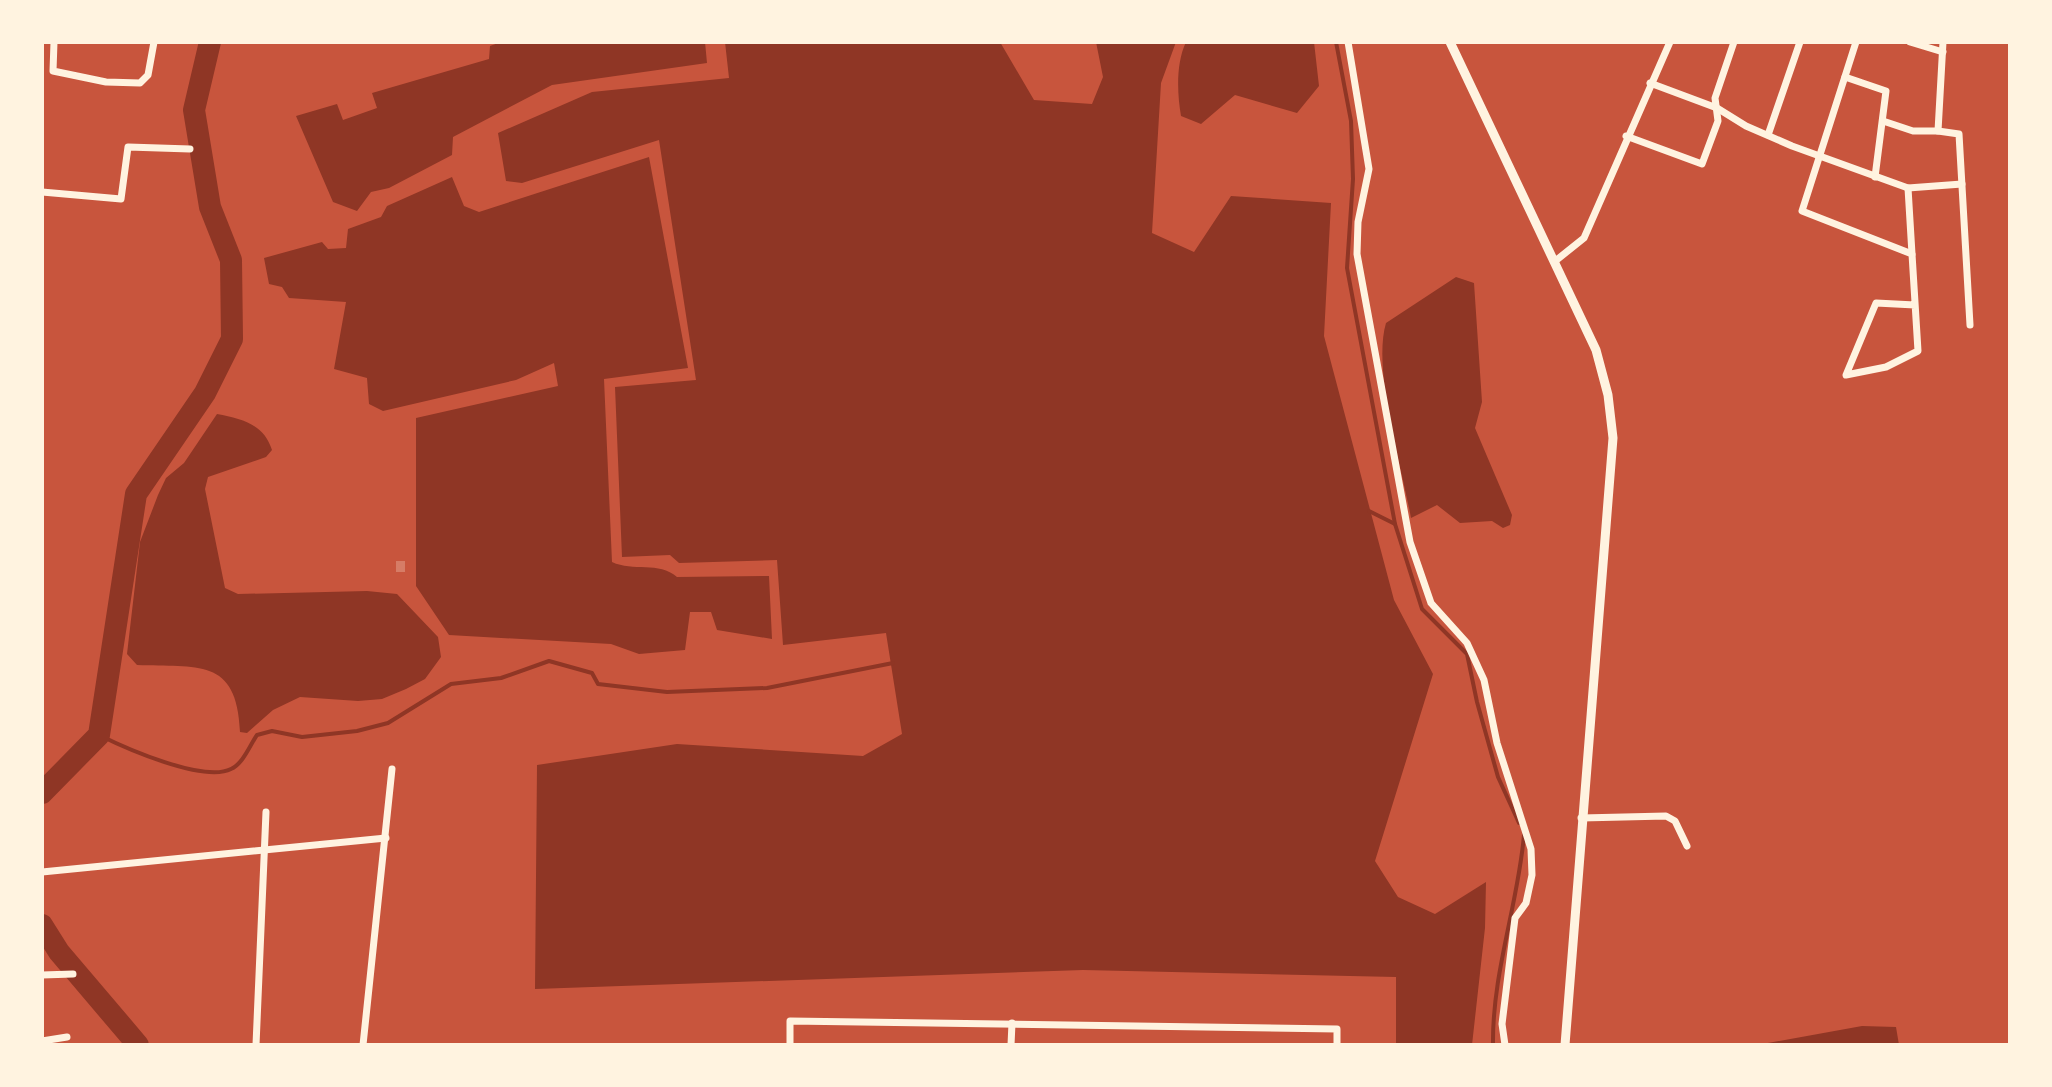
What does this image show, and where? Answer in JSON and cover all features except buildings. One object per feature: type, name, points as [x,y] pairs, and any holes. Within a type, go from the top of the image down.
[{"type":"main road","points":[[1450,42],[1596,350],[1608,395],[1613,438],[1609,529],[1581,818],[1565,1045]]},
{"type":"street","points":[[54,42],[53,71],[106,82],[140,83],[148,75],[154,42]]},
{"type":"street","points":[[1348,42],[1369,169],[1358,222],[1357,254],[1410,542],[1431,603],[1467,643],[1484,680],[1497,743],[1531,849],[1532,875],[1526,903],[1515,918],[1502,1024],[1505,1045]]},
{"type":"street","points":[[1554,262],[1584,238],[1626,136],[1670,42]]},
{"type":"street","points":[[1626,136],[1702,164],[1718,121],[1715,98],[1734,42]]},
{"type":"street","points":[[1768,135],[1800,42]]},
{"type":"street","points":[[1856,42],[1802,211],[1912,254]]},
{"type":"street","points":[[1910,42],[1943,52]]},
{"type":"street","points":[[1938,131],[1943,42]]},
{"type":"street","points":[[1845,77],[1886,91],[1875,177]]},
{"type":"street","points":[[1650,83],[1717,108],[1768,135],[1908,188],[1962,184]]},
{"type":"street","points":[[1883,121],[1913,131],[1959,134],[1970,325]]},
{"type":"street","points":[[42,192],[121,199],[128,147],[190,149]]},
{"type":"street","points":[[1908,188],[1918,351],[1886,367],[1846,375],[1876,303],[1915,305]]},
{"type":"street","points":[[363,1045],[392,769]]},
{"type":"street","points":[[256,1045],[266,812]]},
{"type":"street","points":[[1581,818],[1666,816],[1675,821],[1687,846]]},
{"type":"street","points":[[42,872],[386,838]]},
{"type":"street","points":[[42,975],[73,974]]},
{"type":"street","points":[[790,1045],[790,1021],[1337,1029],[1337,1045]]},
{"type":"street","points":[[1011,1045],[1012,1023]]},
{"type":"street","points":[[42,1041],[67,1037]]},
{"type":"shaded area","points":[[501,42],[705,42],[707,63],[552,85],[453,137],[452,155],[389,188],[371,192],[357,211],[333,202],[296,116],[337,104],[343,120],[377,108],[372,93],[489,59],[490,46]]},
{"type":"shaded area","points":[[725,42],[1000,42],[1034,100],[1092,104],[1103,77],[1096,42],[1176,42],[1161,83],[1152,233],[1194,252],[1231,196],[1331,203],[1324,336],[1394,600],[1433,674],[1375,861],[1398,897],[1435,914],[1486,882],[1485,928],[1472,1045],[1396,1045],[1396,977],[1083,970],[535,989],[537,765],[677,744],[863,756],[902,734],[886,633],[783,645],[777,560],[679,563],[670,555],[622,557],[615,387],[696,380],[659,140],[522,183],[506,181],[498,133],[592,92],[729,78]]},
{"type":"shaded area","points":[[1186,42],[1314,42],[1319,86],[1297,113],[1235,95],[1201,124],[1181,116],[1178,78]]},
{"type":"shaded area","points":[[649,157],[688,368],[604,379],[612,562],[662,569],[677,577],[769,576],[772,639],[717,630],[711,612],[690,612],[685,650],[639,654],[611,644],[449,635],[416,586],[416,418],[558,386],[554,363],[516,380],[383,411],[369,404],[367,378],[334,369],[346,302],[289,298],[282,287],[269,284],[264,258],[322,242],[328,249],[346,248],[348,229],[381,217],[387,206],[452,177],[464,206],[479,212]]},
{"type":"shaded area","points":[[1456,277],[1474,283],[1482,402],[1475,428],[1512,515],[1510,525],[1503,528],[1492,521],[1460,523],[1437,505],[1411,518],[1390,419],[1383,366],[1386,323]]},
{"type":"shaded area","points":[[217,414],[251,424],[264,434],[272,450],[266,457],[208,477],[205,489],[225,588],[238,594],[367,591],[397,594],[438,637],[441,657],[425,679],[382,699],[358,701],[300,697],[273,710],[247,733],[240,732],[237,707],[231,690],[222,678],[195,667],[137,665],[127,654],[140,542],[166,478],[184,463]]},
{"type":"shaded area","points":[[1862,1026],[1896,1027],[1899,1045],[1757,1045]]},
{"type":"waterway","points":[[42,793],[99,735],[136,494],[205,393],[232,339],[231,260],[210,207],[194,110],[210,42]]},
{"type":"waterway","points":[[1336,42],[1351,121],[1353,179],[1347,268],[1395,524],[1422,609],[1467,654],[1498,777],[1519,823]]},
{"type":"waterway","points":[[1369,511],[1395,524]]},
{"type":"waterway","points":[[99,735],[184,768],[219,772],[239,763],[257,735],[272,731],[302,737],[357,731],[388,723],[451,684],[501,678],[549,661],[592,673],[598,684],[667,692],[767,688],[893,663]]},
{"type":"waterway","points":[[1493,1045],[1497,992],[1524,835]]},
{"type":"waterway","points":[[42,925],[59,952],[138,1045]]}]
